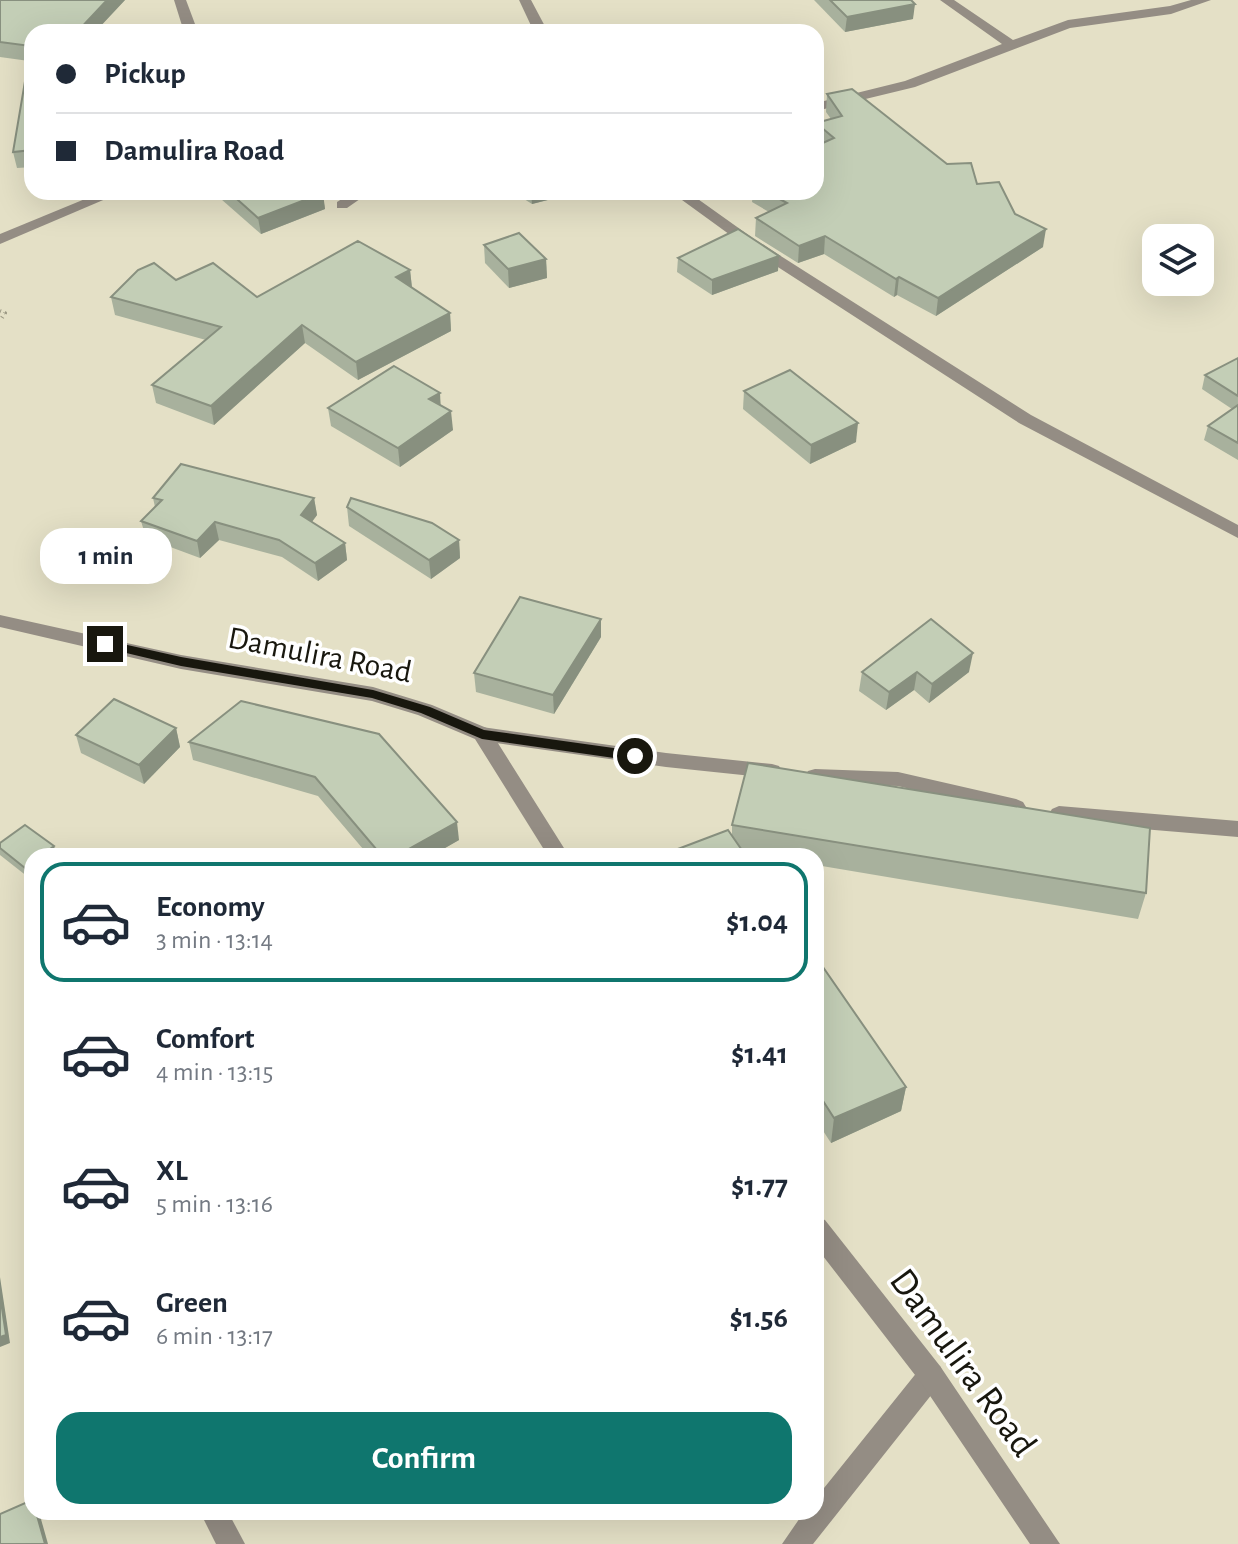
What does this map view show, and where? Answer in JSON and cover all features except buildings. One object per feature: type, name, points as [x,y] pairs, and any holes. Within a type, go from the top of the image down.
[{"type":"street","points":[[180,0],[188,24]]},
{"type":"street","points":[[525,0],[537,24]]},
{"type":"street","points":[[946,0],[1010,44]]},
{"type":"street","points":[[824,105],[910,84],[1068,24],[1171,10],[1205,0]]},
{"type":"street","points":[[0,239],[95,200]]},
{"type":"street","points":[[342,205],[350,200]]},
{"type":"street","points":[[689,200],[749,242],[1025,419],[1238,532]]},
{"type":"street","name":"Damulira Road","points":[[0,621],[181,662],[373,694],[425,710],[482,734],[666,760],[837,778],[898,779],[991,802],[1068,816],[1238,829]]},
{"type":"street","points":[[482,734],[554,848]]},
{"type":"street","name":"Damulira Road","points":[[824,1238],[931,1375],[1046,1544]]},
{"type":"street","points":[[824,1509],[931,1375]]},
{"type":"street","points":[[218,1520],[231,1544]]},
{"type":"street","points":[[796,1544],[815,1520]]},
{"type":"path","points":[[0,311],[5,313],[0,321]]},
{"type":"route","points":[[105,644],[181,662],[373,694],[425,710],[482,734],[635,756]]}]
